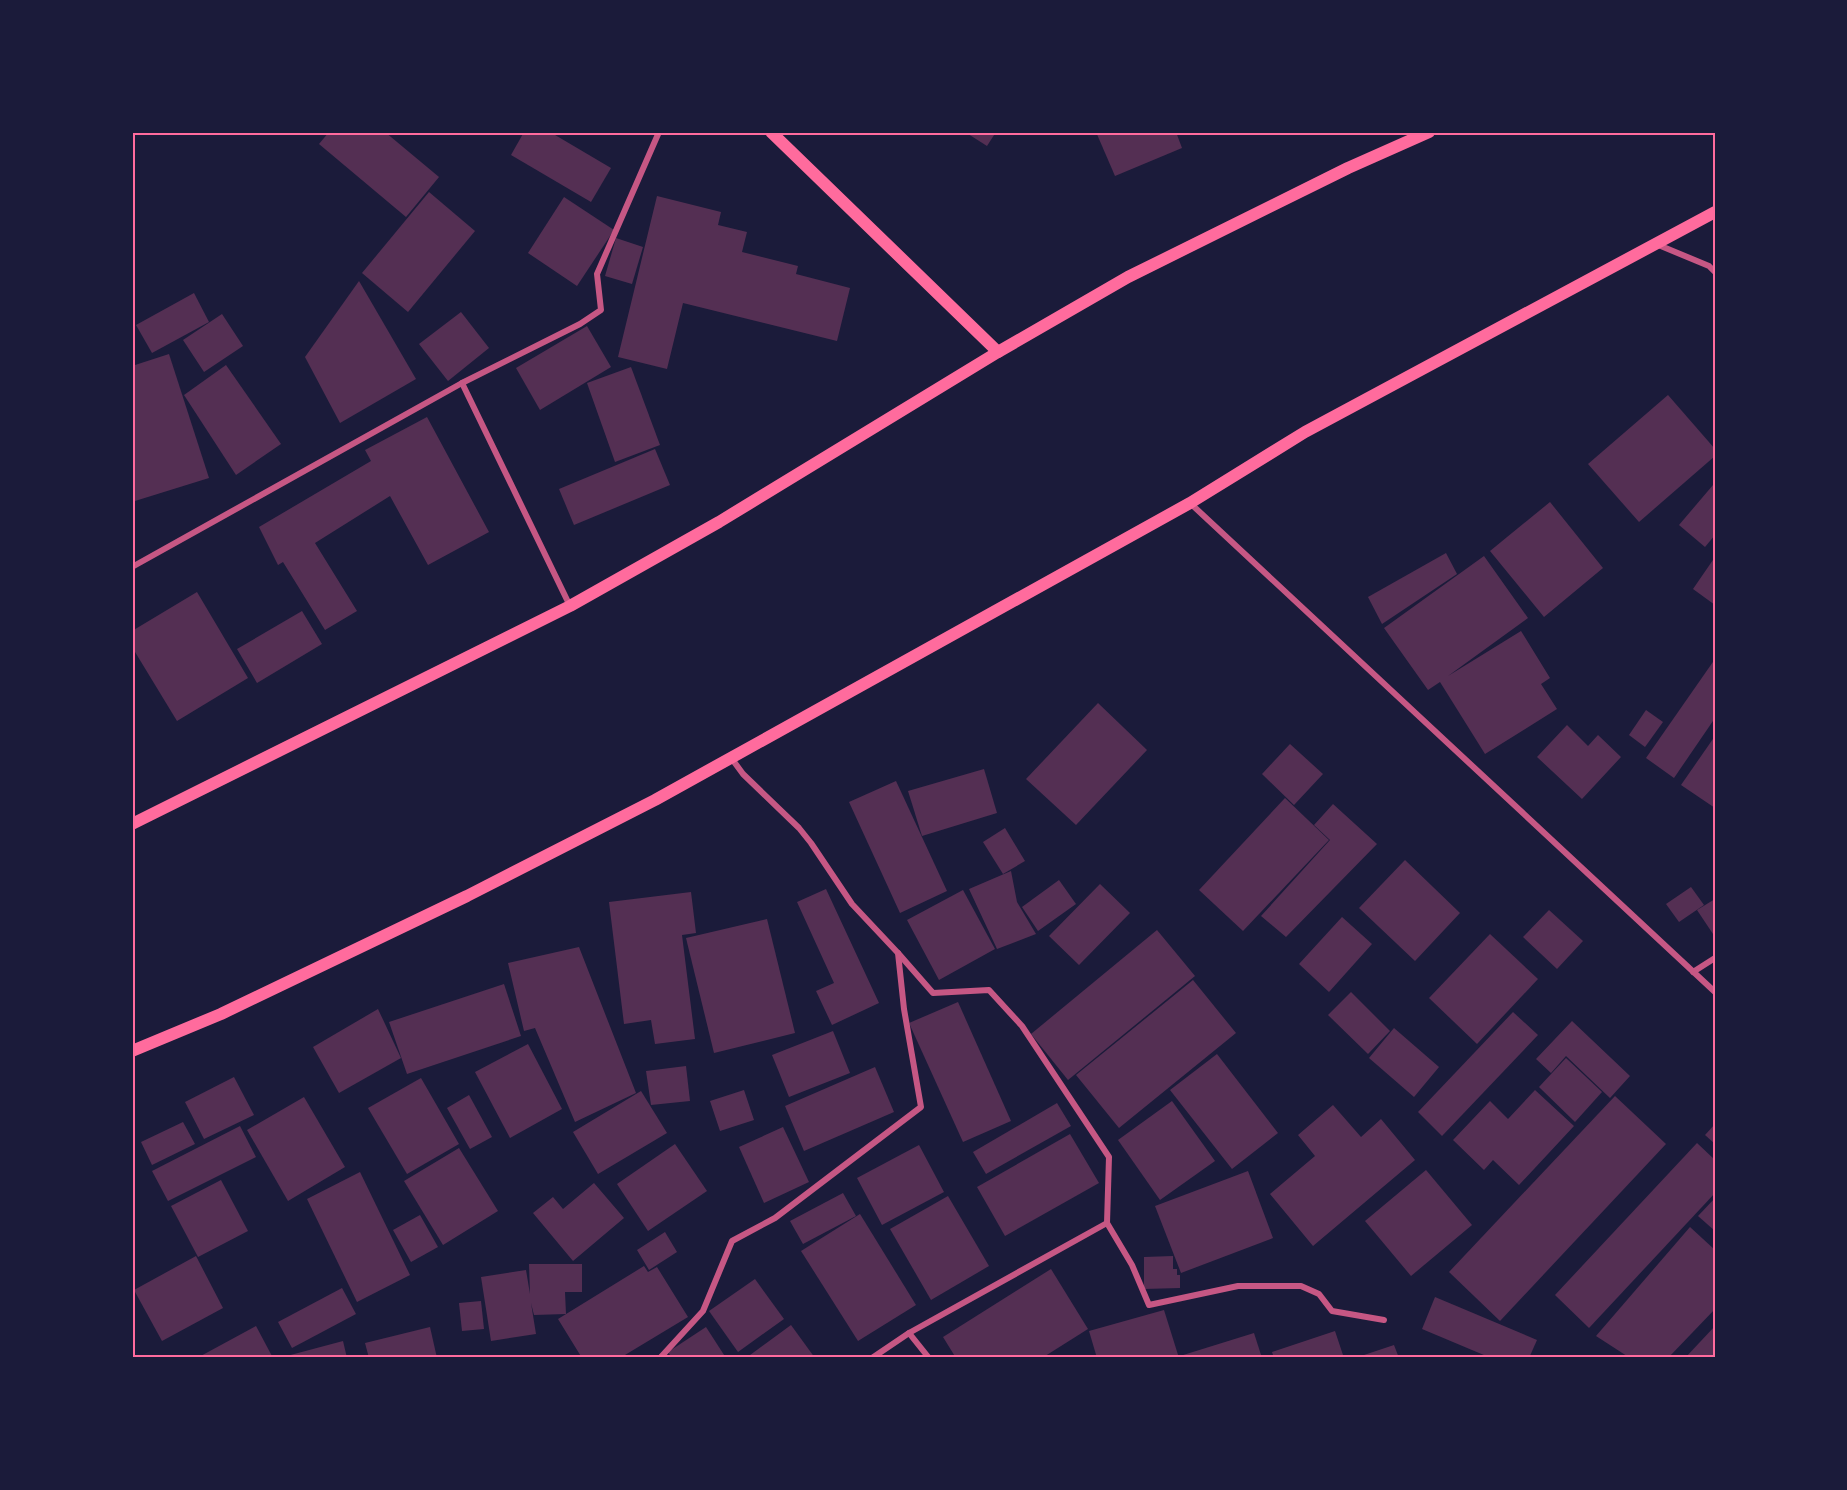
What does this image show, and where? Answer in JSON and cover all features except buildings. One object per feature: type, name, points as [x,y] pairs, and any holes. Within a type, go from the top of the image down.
[{"type":"main road","points":[[771,132],[998,352]]},
{"type":"main road","points":[[132,824],[570,606],[719,522],[998,352],[1128,278],[1348,168],[1429,132]]},
{"type":"main road","points":[[132,1051],[221,1014],[467,896],[732,759],[1190,503],[1305,432],[1715,212]]},
{"type":"street","points":[[132,567],[462,383],[580,324],[601,310],[597,274],[659,132]]},
{"type":"street","points":[[1656,244],[1709,266],[1715,272]]},
{"type":"street","points":[[462,383],[570,606]]},
{"type":"street","points":[[1190,503],[1715,992]]},
{"type":"street","points":[[732,759],[743,774],[799,828],[852,904],[933,993],[989,990],[1022,1026],[1109,1156],[1107,1223],[1132,1265],[1149,1305],[1238,1286],[1301,1286],[1319,1294],[1332,1311],[1384,1320]]},
{"type":"street","points":[[660,1358],[703,1311],[732,1241],[775,1218],[902,1124],[921,1107],[904,1009],[898,953]]},
{"type":"street","points":[[1693,972],[1715,958]]},
{"type":"street","points":[[872,1358],[909,1333],[1107,1223]]},
{"type":"street","points":[[909,1333],[929,1358]]}]
